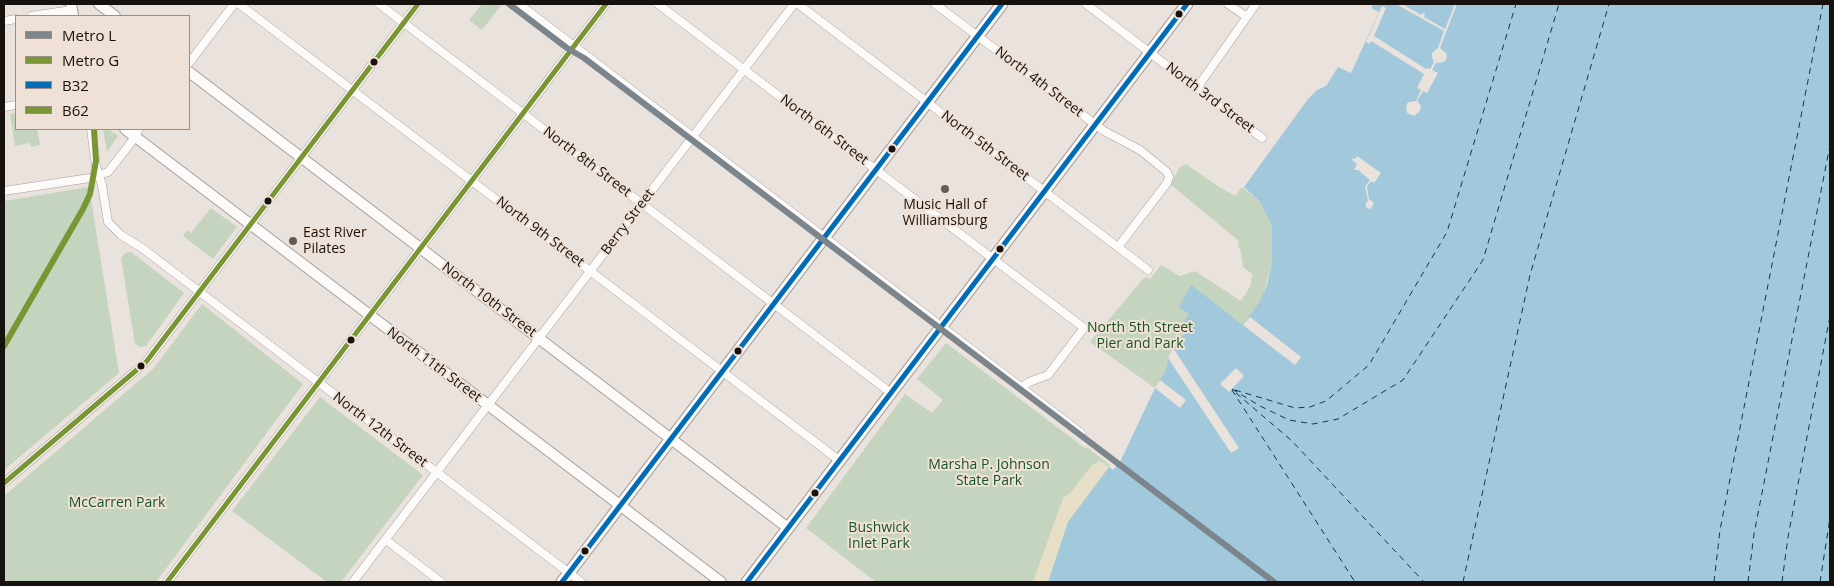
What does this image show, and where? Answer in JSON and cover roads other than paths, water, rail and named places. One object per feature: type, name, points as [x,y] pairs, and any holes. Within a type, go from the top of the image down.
[{"type":"main road","points":[[565,578],[1002,4]]},
{"type":"main road","points":[[747,582],[1187,4]]},
{"type":"street","points":[[99,4],[114,15]]},
{"type":"street","points":[[190,62],[234,4]]},
{"type":"street","name":"North 9th Street","points":[[239,4],[840,461]]},
{"type":"street","name":"North 8th Street","points":[[379,4],[891,393]]},
{"type":"street","points":[[4,483],[146,362],[418,4]]},
{"type":"street","points":[[519,4],[1081,434]]},
{"type":"street","points":[[167,582],[606,4]]},
{"type":"street","name":"North 6th Street","points":[[658,4],[1084,328],[1048,375],[1028,382],[1021,388]]},
{"type":"street","name":"Berry Street","points":[[353,582],[794,4]]},
{"type":"street","name":"North 5th Street","points":[[798,4],[1148,270]]},
{"type":"street","name":"North 4th Street","points":[[935,4],[1095,124],[1140,150],[1165,169],[1168,174],[1168,180],[1164,187],[1118,248]]},
{"type":"street","name":"North 3rd Street","points":[[1086,4],[1262,138]]},
{"type":"street","points":[[1228,4],[1247,17]]},
{"type":"street","points":[[1197,88],[1256,4]]},
{"type":"street","points":[[38,15],[72,10]]},
{"type":"street","name":"North 10th Street","points":[[190,73],[788,528]]},
{"type":"street","points":[[91,130],[98,175]]},
{"type":"street","points":[[4,192],[90,178],[108,172],[137,132]]},
{"type":"street","name":"North 11th Street","points":[[137,132],[250,224],[721,582]]},
{"type":"street","name":"North 12th Street","points":[[98,175],[108,222],[121,235],[142,248],[437,473],[565,578],[581,582]]},
{"type":"street","points":[[386,540],[441,582]]},
{"type":"water","points":[[1374,4],[1830,4],[1830,582],[1048,582],[1068,522],[1109,467],[1113,470],[1120,462],[1166,369],[1168,358],[1173,348],[1182,346],[1182,336],[1186,332],[1180,327],[1189,314],[1179,307],[1191,285],[1243,325],[1260,301],[1267,285],[1272,262],[1272,226],[1260,202],[1244,187],[1308,99],[1317,90],[1326,86],[1338,67],[1351,73],[1379,12],[1371,8]]},
{"type":"metro line","name":"L","points":[[509,4],[567,48],[584,58],[1274,582]]},
{"type":"metro line","name":"G","points":[[4,346],[90,194],[96,161],[94,130]]},
{"type":"place","name":"Music Hall of Williamsburg","points":[[945,189]]},
{"type":"place","name":"East River Pilates","points":[[293,241]]},
{"type":"park label","name":"North 5th Street Pier and Park","points":[[1140,336]]},
{"type":"park label","name":"Marsha P. Johnson State Park","points":[[989,474]]},
{"type":"park label","name":"McCarren Park","points":[[117,503]]},
{"type":"park label","name":"Bushwick Inlet Park","points":[[879,536]]}]
